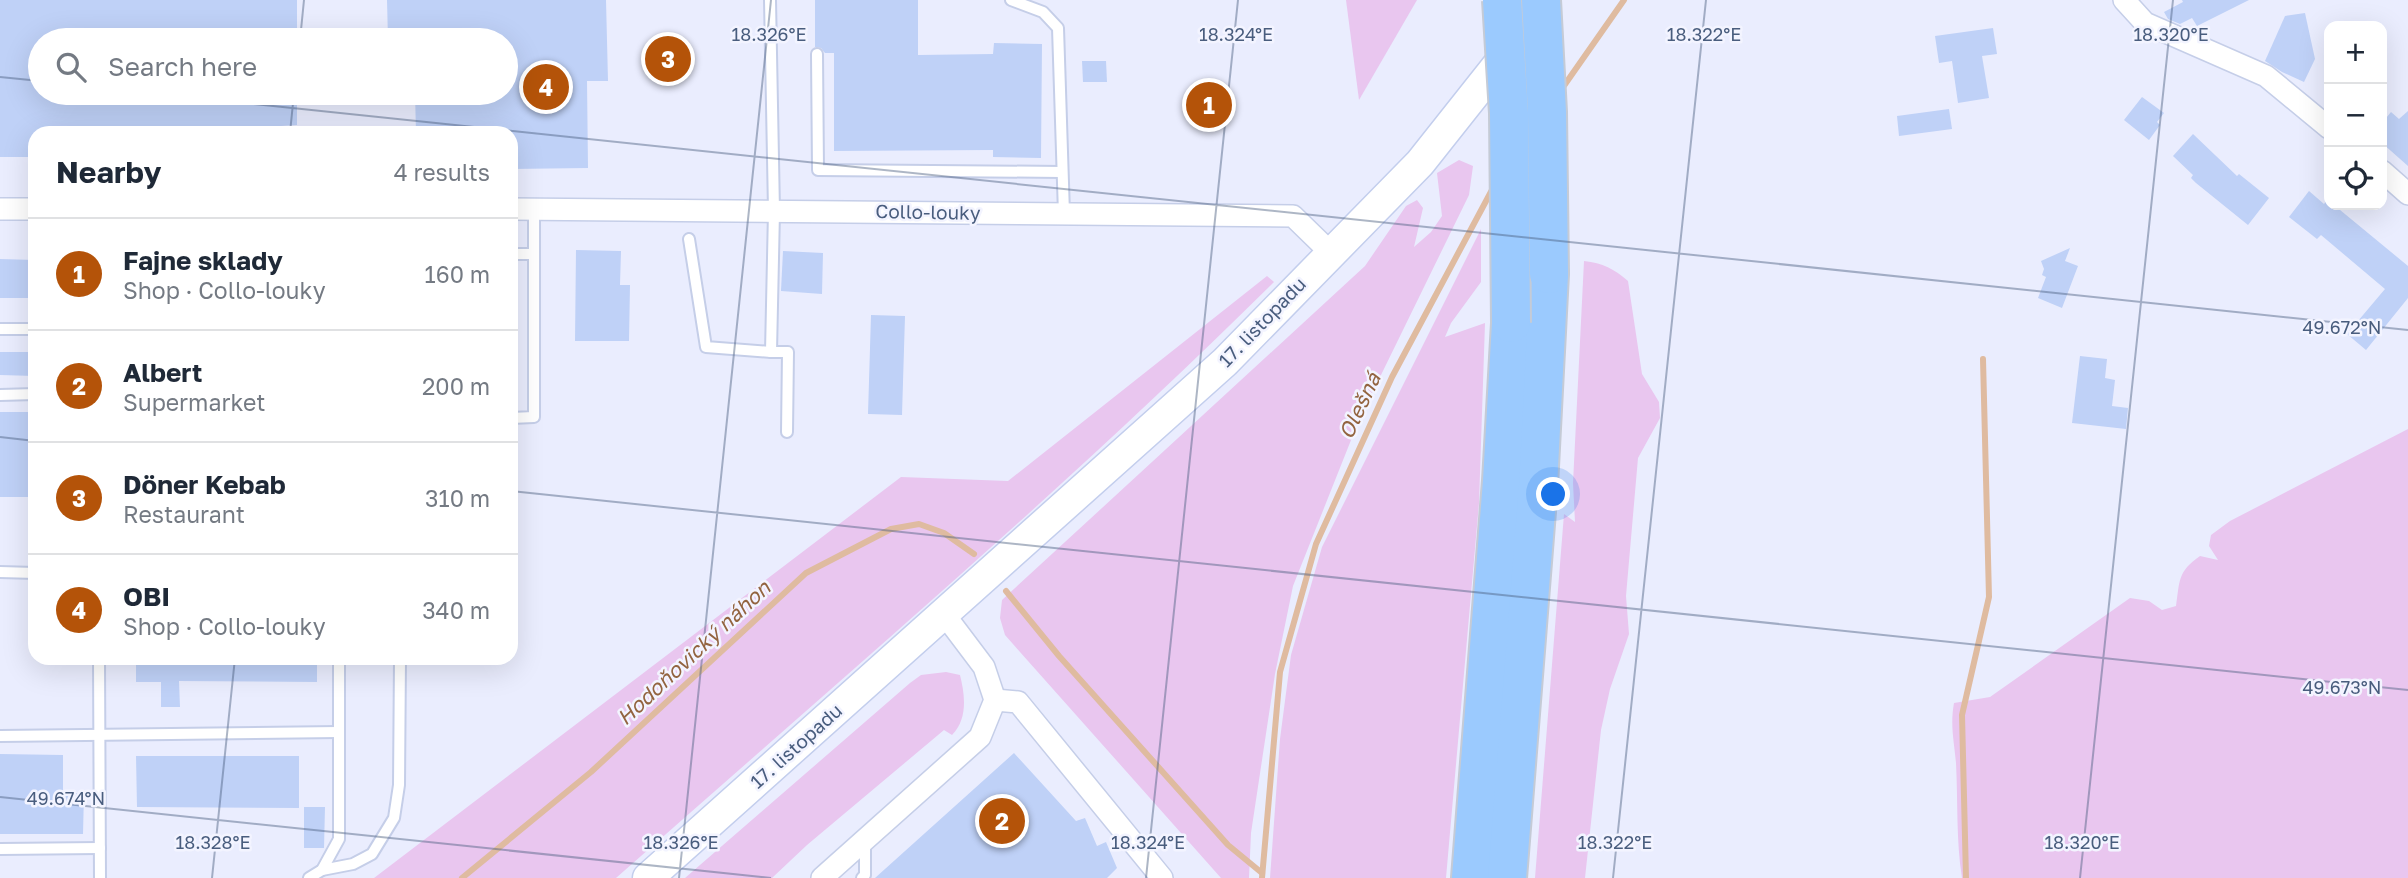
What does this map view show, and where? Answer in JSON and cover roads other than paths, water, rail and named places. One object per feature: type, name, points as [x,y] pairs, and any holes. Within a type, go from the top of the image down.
[{"type":"highway","points":[[1471,878],[1502,481],[1511,323],[1509,113],[1502,0]]},
{"type":"highway","points":[[1507,878],[1538,486],[1549,274],[1548,112],[1541,0]]},
{"type":"main road","name":"17. listopadu","points":[[648,878],[1225,362],[1420,163],[1549,0]]},
{"type":"street","points":[[2127,1],[2145,23],[2266,76],[2324,124]]},
{"type":"street","points":[[2387,175],[2408,194]]},
{"type":"street","points":[[0,209],[28,209]]},
{"type":"street","name":"Collo-louky","points":[[518,209],[1293,216],[1331,252]]},
{"type":"street","points":[[822,878],[980,737],[995,700],[984,667],[944,614]]},
{"type":"street","points":[[995,700],[1018,702],[1162,878]]},
{"type":"lane","points":[[770,0],[774,211],[771,352]]},
{"type":"lane","points":[[1011,0],[1043,12],[1058,28],[1064,214]]},
{"type":"lane","points":[[817,54],[818,170],[1062,172]]},
{"type":"lane","points":[[518,418],[534,418],[534,209]]},
{"type":"lane","points":[[689,239],[706,347],[788,352],[787,432]]},
{"type":"lane","points":[[518,254],[534,254]]},
{"type":"lane","points":[[0,329],[28,329]]},
{"type":"lane","points":[[0,396],[28,394]]},
{"type":"lane","points":[[0,572],[28,573]]},
{"type":"lane","points":[[99,665],[100,878]]},
{"type":"lane","points":[[322,870],[339,839],[339,665]]},
{"type":"lane","points":[[309,878],[322,870],[353,864],[372,854],[394,818],[399,785],[400,665]]},
{"type":"lane","points":[[0,736],[339,733]]},
{"type":"lane","points":[[862,878],[865,875],[864,839]]},
{"type":"lane","points":[[0,849],[100,848]]},
{"type":"waterway","name":"Olešná","points":[[1561,90],[1624,0]]},
{"type":"waterway","name":"Olešná","points":[[1262,878],[1280,672],[1316,544],[1392,377],[1493,188]]},
{"type":"waterway","points":[[1966,878],[1962,715],[1989,597],[1983,359]]},
{"type":"waterway","name":"Hodoňovický náhon","points":[[462,878],[591,772],[806,573],[891,529],[919,524],[944,533],[974,554]]},
{"type":"waterway","name":"Hodoňovický náhon","points":[[1006,591],[1059,656],[1228,845],[1262,873]]},
{"type":"place","name":"Döner Kebab","points":[[668,59]]},
{"type":"place","name":"OBI","points":[[546,87]]},
{"type":"place","name":"Fajne sklady","points":[[1209,105]]},
{"type":"place","name":"Albert","points":[[1002,821]]}]
